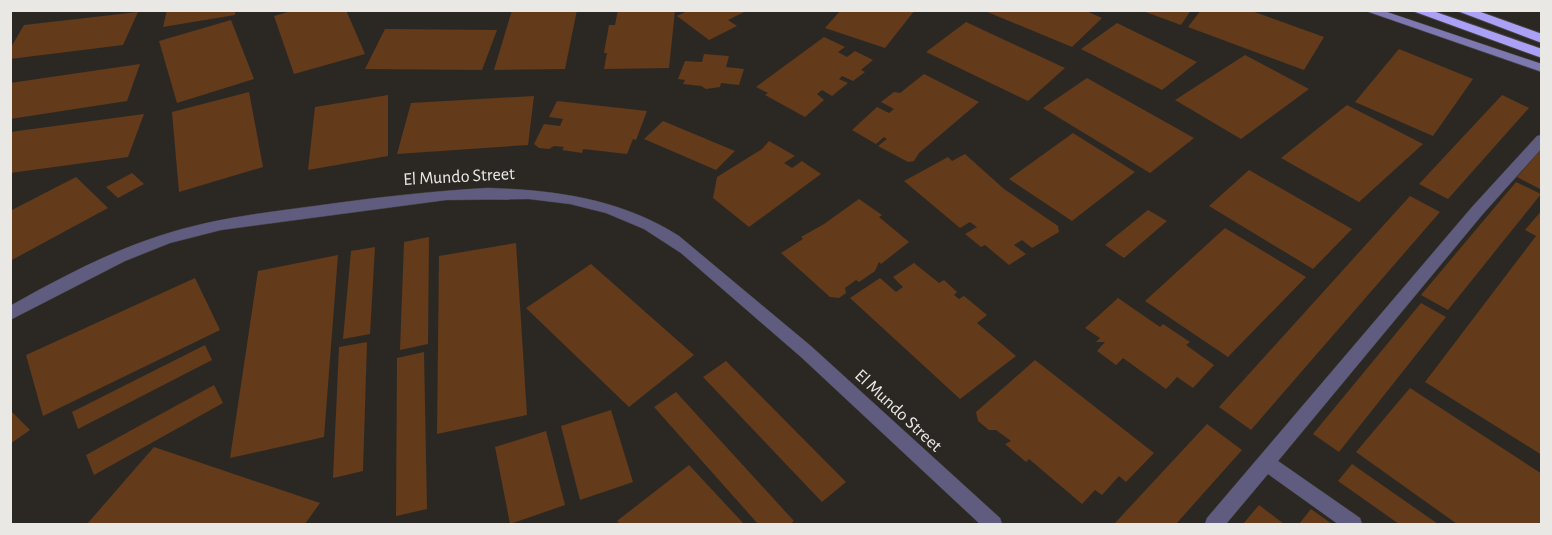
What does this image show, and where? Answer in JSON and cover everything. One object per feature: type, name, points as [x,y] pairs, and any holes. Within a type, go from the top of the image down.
[{"type":"highway","points":[[1416,10],[1542,54]]},
{"type":"highway","points":[[1461,10],[1542,39]]},
{"type":"main road","points":[[1368,10],[1542,68]]},
{"type":"street","points":[[1214,525],[1477,211],[1542,139]]},
{"type":"street","name":"El Mundo Street","points":[[10,314],[45,293],[121,256],[190,231],[288,214],[457,194],[534,193],[570,199],[608,208],[674,240],[769,318],[993,525]]},
{"type":"street","points":[[1266,462],[1353,525]]},
{"type":"building","points":[[167,10],[235,10],[235,15],[163,27]]},
{"type":"building","points":[[295,10],[346,10],[365,54],[294,74],[274,16]]},
{"type":"building","points":[[512,10],[577,10],[565,69],[494,70]]},
{"type":"building","points":[[618,10],[675,10],[669,68],[604,69],[607,53],[604,53],[609,25],[615,25]]},
{"type":"building","points":[[689,10],[748,10],[728,20],[737,26],[709,40],[677,16]]},
{"type":"building","points":[[841,10],[915,10],[885,48],[825,28]]},
{"type":"building","points":[[1084,10],[1102,18],[1072,47],[985,11]]},
{"type":"building","points":[[1140,10],[1191,10],[1181,25]]},
{"type":"building","points":[[1201,10],[1249,10],[1324,37],[1304,70],[1188,27]]},
{"type":"building","points":[[138,12],[123,45],[10,59],[10,49],[24,25]]},
{"type":"building","points":[[231,20],[254,79],[177,103],[159,41]]},
{"type":"building","points":[[966,22],[1065,68],[1028,101],[926,52]]},
{"type":"building","points":[[1117,23],[1197,62],[1162,90],[1081,49]]},
{"type":"building","points":[[385,29],[497,30],[482,70],[365,69]]},
{"type":"building","points":[[824,37],[845,47],[838,52],[847,57],[855,51],[873,60],[861,70],[865,72],[853,81],[842,76],[839,79],[848,83],[832,96],[822,90],[817,94],[824,100],[805,117],[765,95],[768,93],[756,87]]},
{"type":"building","points":[[1399,49],[1473,79],[1433,136],[1355,102]]},
{"type":"building","points":[[704,54],[729,56],[726,67],[744,69],[739,85],[721,83],[720,87],[706,89],[701,86],[683,84],[685,80],[678,79],[685,61],[702,62]]},
{"type":"building","points":[[1245,55],[1309,89],[1241,139],[1175,100]]},
{"type":"building","points":[[140,64],[127,101],[10,119],[10,83]]},
{"type":"building","points":[[924,74],[979,102],[919,153],[914,161],[908,162],[878,146],[887,139],[884,137],[876,144],[852,130],[877,107],[889,113],[894,109],[881,102],[894,92],[900,93]]},
{"type":"building","points":[[1087,78],[1194,138],[1150,173],[1043,108]]},
{"type":"building","points":[[249,92],[263,167],[179,192],[172,112]]},
{"type":"building","points":[[388,95],[388,156],[308,170],[315,107]]},
{"type":"building","points":[[1502,95],[1529,108],[1448,199],[1419,184]]},
{"type":"building","points":[[534,96],[528,145],[397,154],[411,103]]},
{"type":"building","points":[[557,101],[647,111],[636,140],[633,139],[627,154],[583,149],[582,153],[562,150],[564,147],[554,146],[549,149],[539,148],[534,144],[544,124],[560,126],[563,119],[549,117]]},
{"type":"building","points":[[1347,105],[1423,144],[1359,202],[1281,158]]},
{"type":"building","points":[[144,114],[128,157],[10,173],[10,132]]},
{"type":"building","points":[[663,121],[735,151],[716,170],[644,139]]},
{"type":"building","points":[[1073,133],[1135,172],[1072,221],[1009,179]]},
{"type":"building","points":[[769,141],[795,156],[784,163],[792,168],[802,161],[821,174],[749,227],[713,198],[717,177],[762,149]]},
{"type":"building","points":[[1542,148],[1542,187],[1540,189],[1517,177]]},
{"type":"building","points":[[965,154],[1004,189],[1058,226],[1059,232],[1032,248],[1022,240],[1014,245],[1026,254],[1009,265],[985,245],[981,247],[965,234],[977,227],[970,222],[960,228],[904,181],[948,157],[952,161]]},
{"type":"building","points":[[1249,170],[1352,229],[1313,269],[1209,206]]},
{"type":"building","points":[[132,173],[144,184],[118,198],[106,187]]},
{"type":"building","points":[[76,177],[108,208],[10,261],[10,211]]},
{"type":"building","points":[[1516,182],[1541,194],[1448,310],[1421,295]]},
{"type":"building","points":[[1410,196],[1440,212],[1251,430],[1219,407]]},
{"type":"building","points":[[859,199],[882,215],[879,217],[909,242],[881,264],[879,262],[875,271],[845,288],[846,293],[839,298],[830,297],[781,253]]},
{"type":"building","points":[[1148,210],[1167,221],[1124,258],[1105,245]]},
{"type":"building","points":[[1542,210],[1542,455],[1425,382],[1536,236],[1525,230]]},
{"type":"building","points":[[1225,228],[1306,277],[1228,357],[1145,301]]},
{"type":"building","points":[[429,237],[428,344],[400,350],[404,242]]},
{"type":"building","points":[[516,243],[527,415],[437,434],[439,256]]},
{"type":"building","points":[[375,247],[370,334],[343,339],[351,251]]},
{"type":"building","points":[[338,255],[324,437],[230,458],[258,271]]},
{"type":"building","points":[[914,263],[939,283],[944,280],[957,292],[954,295],[959,299],[964,296],[987,315],[977,323],[1016,356],[960,399],[850,298],[880,278],[896,292],[903,287],[893,277]]},
{"type":"building","points":[[591,264],[694,355],[629,407],[526,308]]},
{"type":"building","points":[[195,278],[220,330],[43,416],[26,355]]},
{"type":"building","points":[[1118,298],[1160,327],[1163,324],[1190,342],[1186,345],[1214,365],[1193,388],[1177,377],[1166,389],[1123,358],[1116,365],[1097,351],[1105,342],[1096,342],[1100,338],[1085,328]]},
{"type":"building","points":[[1421,303],[1446,317],[1339,452],[1313,434]]},
{"type":"building","points":[[367,342],[363,471],[333,478],[339,347]]},
{"type":"building","points":[[205,345],[212,360],[78,429],[72,412]]},
{"type":"building","points":[[424,352],[427,509],[396,516],[397,358]]},
{"type":"building","points":[[1035,360],[1154,453],[1126,482],[1119,476],[1102,495],[1095,490],[1082,504],[1029,459],[1026,462],[1005,444],[1011,441],[996,430],[989,430],[978,421],[976,412]]},
{"type":"building","points":[[726,361],[846,482],[822,502],[703,377]]},
{"type":"building","points":[[214,385],[223,403],[94,475],[86,455]]},
{"type":"building","points":[[1410,388],[1542,474],[1542,524],[1457,524],[1356,452]]},
{"type":"building","points":[[676,392],[794,521],[790,524],[758,524],[654,407]]},
{"type":"building","points":[[10,410],[30,430],[10,444]]},
{"type":"building","points":[[611,410],[633,482],[580,500],[561,426]]},
{"type":"building","points":[[1207,424],[1242,450],[1176,524],[1115,523]]},
{"type":"building","points":[[546,431],[565,505],[510,524],[495,447]]},
{"type":"building","points":[[154,447],[320,503],[305,524],[87,524]]},
{"type":"building","points":[[1352,464],[1438,524],[1399,524],[1338,481]]},
{"type":"building","points":[[689,465],[744,524],[620,524],[617,521]]},
{"type":"building","points":[[1259,505],[1284,524],[1243,524]]},
{"type":"building","points":[[1311,509],[1332,524],[1299,524]]}]
